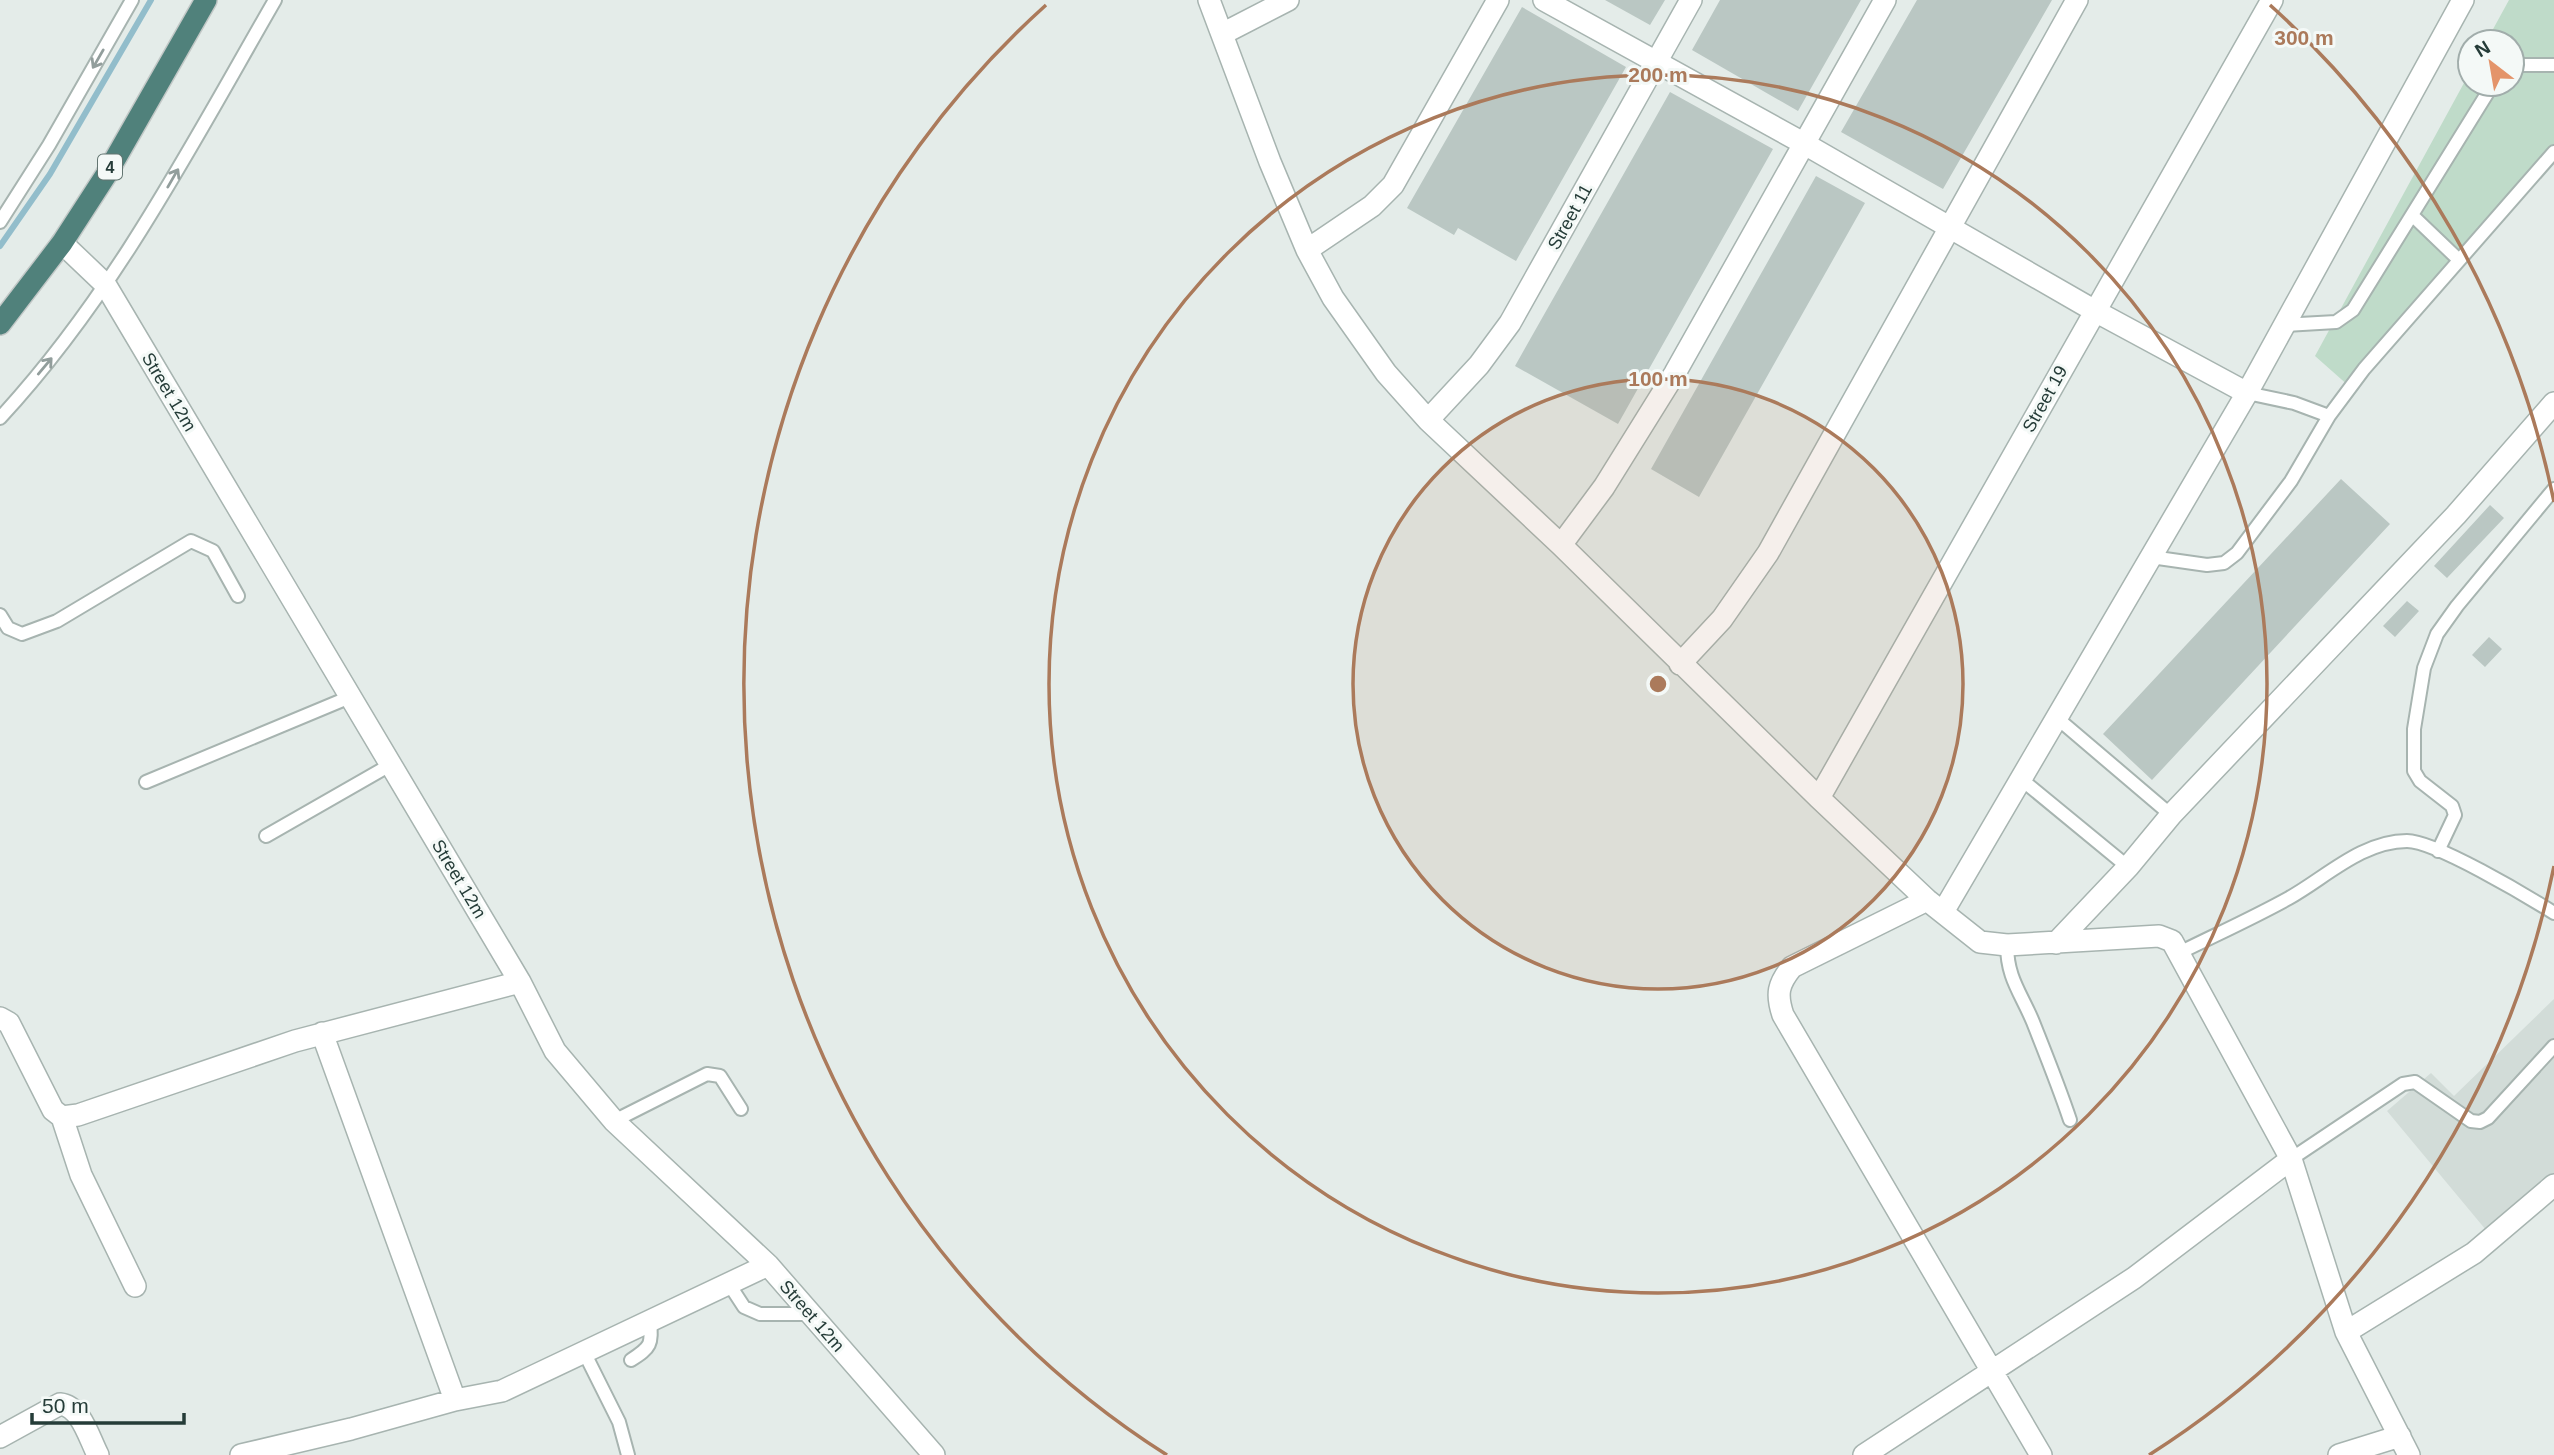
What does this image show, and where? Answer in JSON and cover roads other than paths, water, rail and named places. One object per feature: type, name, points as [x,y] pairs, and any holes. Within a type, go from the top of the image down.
[{"type":"highway","name":"4","points":[[3,316],[62,243],[106,175],[206,0]]},
{"type":"street","points":[[1209,0],[1270,162],[1307,250],[1333,298],[1386,373],[1428,420],[1561,545],[1819,798],[1935,906],[1980,942],[2007,946],[2159,936],[2172,941],[2291,1159],[2346,1332],[2405,1446],[2339,1455]]},
{"type":"street","points":[[1222,34],[1288,0]]},
{"type":"street","points":[[1307,250],[1372,206],[1393,185],[1498,0]]},
{"type":"street","points":[[1544,0],[1803,143],[2095,311],[2247,393]]},
{"type":"street","name":"Street 11","points":[[1428,420],[1479,365],[1510,323],[1691,0]]},
{"type":"street","points":[[1561,545],[1604,487],[1675,373],[1885,0]]},
{"type":"street","points":[[1680,664],[1722,619],[1768,553],[2077,0]]},
{"type":"street","name":"Street 19","points":[[1819,798],[2272,0]]},
{"type":"street","points":[[2041,1455],[1783,1015],[1778,1001],[1778,989],[1792,967],[1935,906],[2021,779],[2247,393],[2463,0]]},
{"type":"street","name":"Street 12m","points":[[62,243],[105,284],[520,982],[555,1051],[614,1121],[768,1265],[934,1455]]},
{"type":"street","points":[[2056,943],[2128,867],[2171,816],[2456,515],[2554,403]]},
{"type":"street","points":[[62,1117],[78,1115],[322,1033],[520,982]]},
{"type":"street","points":[[0,1018],[9,1023],[53,1110],[62,1117],[81,1175],[135,1286]]},
{"type":"street","points":[[322,1033],[455,1400]]},
{"type":"street","points":[[1864,1455],[2134,1278],[2291,1159]]},
{"type":"street","points":[[2346,1332],[2474,1253],[2554,1185]]},
{"type":"street","points":[[242,1455],[455,1400],[502,1391],[768,1265]]},
{"type":"street","points":[[0,1437],[60,1404],[69,1405],[76,1411],[98,1455]]},
{"type":"lane","points":[[0,222],[49,145],[132,0]]},
{"type":"lane","points":[[0,418],[60,349],[157,206],[275,0]]},
{"type":"lane","points":[[2526,65],[2554,65]]},
{"type":"lane","points":[[2284,325],[2336,322],[2353,310],[2485,98]]},
{"type":"lane","points":[[2151,557],[2207,565],[2224,563],[2237,553],[2291,481],[2329,416],[2364,369],[2554,152]]},
{"type":"lane","points":[[2413,216],[2459,260]]},
{"type":"lane","points":[[2247,393],[2294,403],[2329,416]]},
{"type":"lane","points":[[2438,851],[2455,815],[2452,806],[2420,781],[2414,771],[2414,729],[2424,668],[2437,634],[2457,606],[2554,489]]},
{"type":"lane","points":[[0,615],[8,628],[22,634],[34,630],[57,621],[191,541],[214,551],[238,596]]},
{"type":"lane","points":[[146,782],[350,697]]},
{"type":"lane","points":[[2057,718],[2171,816]]},
{"type":"lane","points":[[265,836],[390,765]]},
{"type":"lane","points":[[2021,779],[2128,867]]},
{"type":"lane","points":[[2179,953],[2288,899],[2343,864],[2380,845],[2409,841],[2438,851],[2521,891],[2554,913]]},
{"type":"lane","points":[[2007,946],[2007,965],[2012,980],[2022,995],[2070,1120]]},
{"type":"lane","points":[[2291,1159],[2403,1084],[2415,1082],[2471,1121],[2480,1122],[2488,1118],[2554,1046]]},
{"type":"lane","points":[[614,1121],[707,1074],[720,1076],[741,1109]]},
{"type":"lane","points":[[729,1284],[744,1307],[760,1314],[811,1314]]},
{"type":"lane","points":[[631,1360],[650,1344],[650,1321]]},
{"type":"lane","points":[[584,1352],[619,1422],[628,1455]]},
{"type":"waterway","points":[[0,246],[50,174],[151,0]]}]
